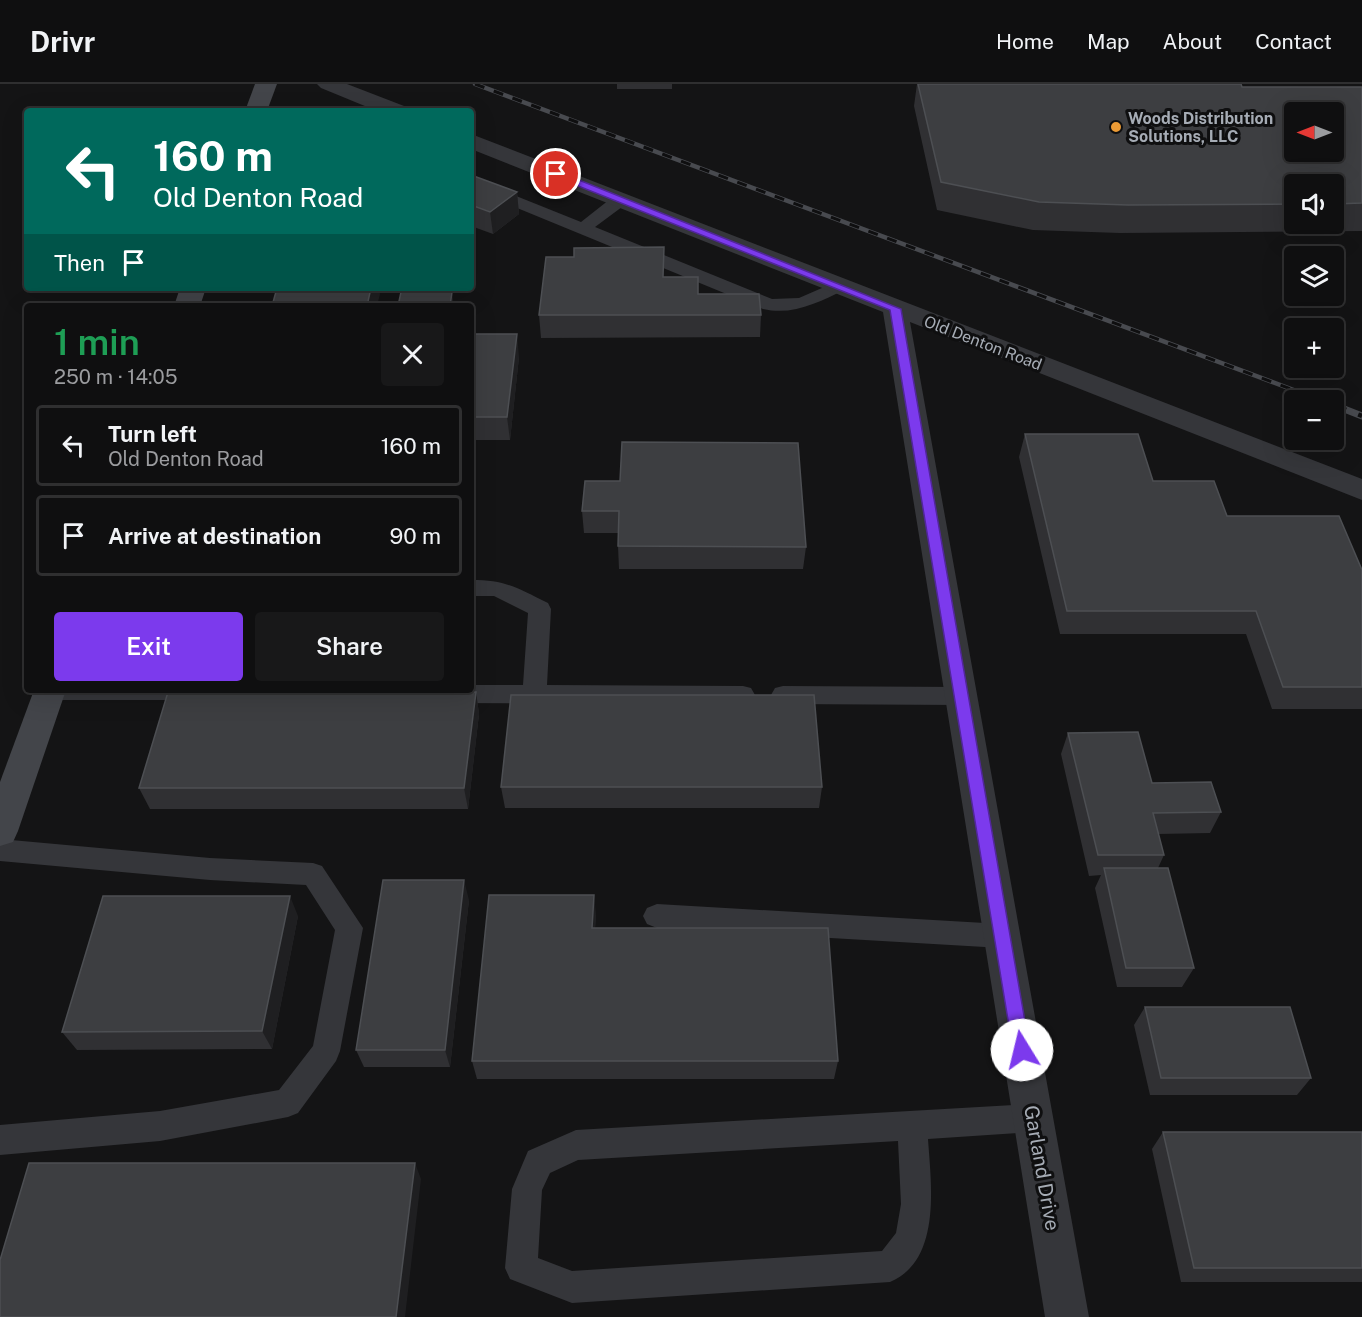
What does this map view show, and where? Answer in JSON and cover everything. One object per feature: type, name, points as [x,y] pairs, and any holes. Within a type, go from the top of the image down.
[{"type":"main road","points":[[257,108],[266,84]]},
{"type":"main road","points":[[0,831],[48,693]]},
{"type":"street","points":[[328,84],[388,108]]},
{"type":"street","name":"Old Denton Road","points":[[474,142],[1362,490]]},
{"type":"street","name":"Garland Drive","points":[[895,309],[1067,1317]]},
{"type":"lane","points":[[474,184],[770,304],[803,303],[838,286]]},
{"type":"lane","points":[[583,228],[620,200]]},
{"type":"lane","points":[[474,588],[497,588],[540,609],[534,694]]},
{"type":"lane","points":[[207,693],[230,694]]},
{"type":"lane","points":[[416,694],[961,696]]},
{"type":"lane","points":[[0,850],[210,869],[313,874],[349,928],[327,1051],[288,1102],[160,1126],[0,1140]]},
{"type":"lane","points":[[657,916],[774,920],[879,930],[1002,936]]},
{"type":"lane","points":[[912,1125],[917,1204],[910,1240],[890,1266],[573,1287],[521,1268],[527,1189],[539,1162],[576,1145],[912,1125],[1033,1118]]},
{"type":"building","points":[[918,84],[1241,84],[1242,87],[1362,87],[1362,203],[1344,204],[1344,174],[1284,174],[1284,204],[1128,205],[1039,202],[941,182]]},
{"type":"building","points":[[474,176],[517,192],[490,212],[474,206]]},
{"type":"building","points":[[664,247],[663,277],[698,277],[698,294],[759,294],[761,315],[539,315],[546,257],[574,257],[574,248]]},
{"type":"building","points":[[276,291],[370,291],[368,303],[273,303]]},
{"type":"building","points":[[401,292],[452,292],[450,303],[399,303]]},
{"type":"building","points":[[474,334],[517,334],[507,417],[474,417]]},
{"type":"building","points":[[1025,434],[1138,434],[1153,481],[1214,481],[1227,516],[1339,516],[1362,570],[1362,687],[1283,687],[1256,611],[1067,611]]},
{"type":"building","points":[[622,442],[798,443],[806,547],[618,546],[619,511],[582,511],[585,481],[620,481]]},
{"type":"building","points":[[476,692],[464,788],[139,788],[168,693]]},
{"type":"building","points":[[511,695],[814,695],[822,787],[501,787]]},
{"type":"building","points":[[1138,732],[1152,783],[1211,782],[1221,812],[1153,813],[1164,855],[1098,855],[1068,733]]},
{"type":"building","points":[[1104,868],[1168,868],[1194,968],[1126,968]]},
{"type":"building","points":[[383,880],[464,880],[445,1050],[356,1050]]},
{"type":"building","points":[[489,895],[594,895],[592,928],[828,928],[838,1061],[472,1061]]},
{"type":"building","points":[[103,896],[290,896],[262,1031],[62,1032]]},
{"type":"building","points":[[1145,1007],[1290,1007],[1311,1078],[1161,1078]]},
{"type":"building","points":[[1163,1132],[1362,1132],[1362,1268],[1194,1268]]},
{"type":"building","points":[[29,1163],[415,1163],[396,1317],[0,1317],[0,1260]]},
{"type":"railway","points":[[475,84],[1294,390]]},
{"type":"railway","points":[[1344,409],[1362,416]]},
{"type":"place","name":"Woods Distribution Solutions, LLC","points":[[1116,127]]},
{"type":"route","points":[[556,174],[895,309],[1022,1050]]}]
